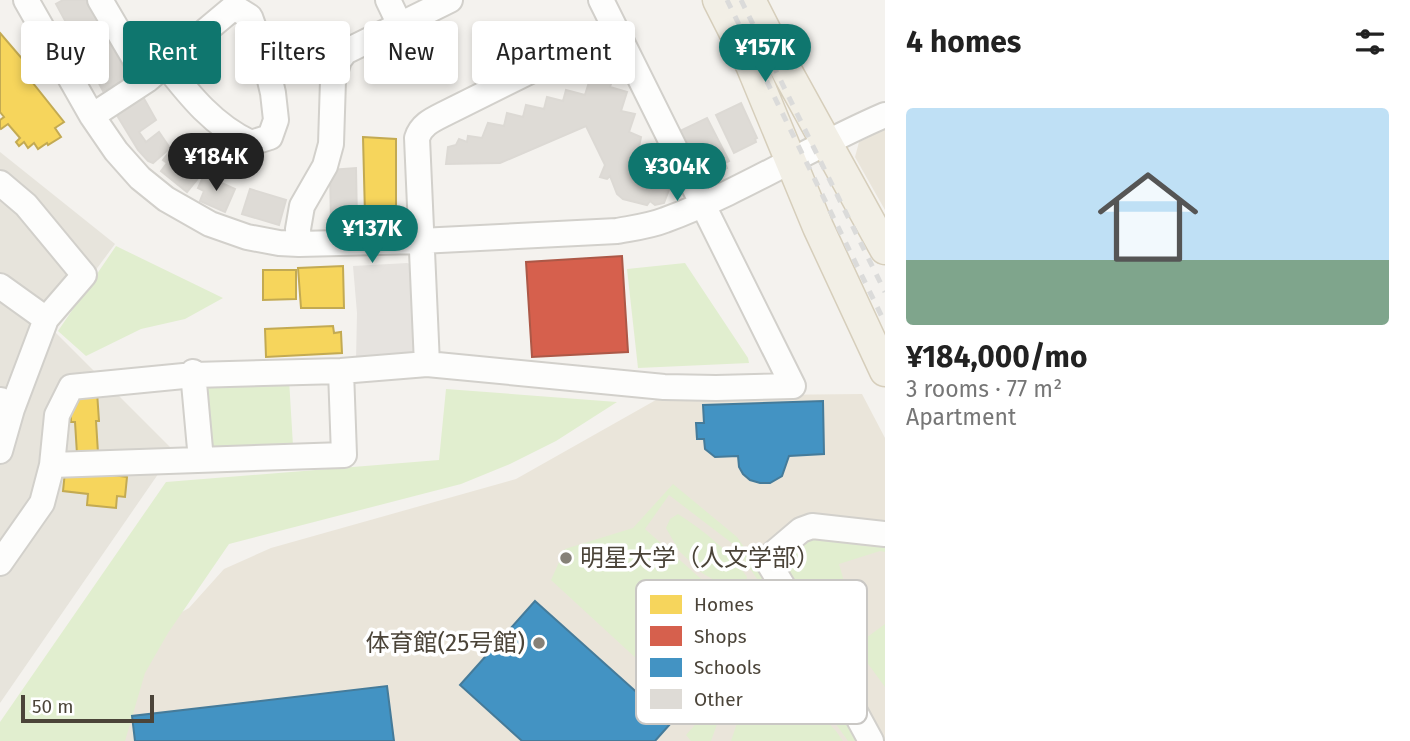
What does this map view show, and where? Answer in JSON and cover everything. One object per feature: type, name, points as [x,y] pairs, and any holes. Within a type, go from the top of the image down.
[{"type":"main road","points":[[718,0],[751,65],[818,227],[885,371]]},
{"type":"main road","points":[[750,0],[885,249]]},
{"type":"street","points":[[26,0],[92,116],[116,152],[140,178],[166,200],[210,224],[247,237],[279,243],[421,241],[617,231],[663,221],[703,204],[885,115]]},
{"type":"street","points":[[100,0],[123,30]]},
{"type":"street","points":[[388,0],[398,21]]},
{"type":"street","points":[[410,21],[450,0]]},
{"type":"street","points":[[601,0],[611,21]]},
{"type":"street","points":[[234,7],[250,17],[265,59],[276,120],[270,137],[251,143],[235,136],[156,72],[234,7]]},
{"type":"street","points":[[299,244],[302,206],[325,166],[331,144],[333,80],[339,60],[345,52],[364,43]]},
{"type":"street","points":[[0,563],[43,503],[52,465],[57,415],[71,387],[193,373],[341,371],[427,364],[664,387],[793,386],[635,69]]},
{"type":"street","points":[[92,116],[139,84]]},
{"type":"street","points":[[427,364],[417,138],[427,123],[504,84]]},
{"type":"street","points":[[0,183],[26,205],[84,275],[46,319],[6,404],[0,451]]},
{"type":"street","points":[[0,286],[46,319]]},
{"type":"street","points":[[52,465],[344,455],[341,371]]},
{"type":"street","points":[[193,373],[201,460]]},
{"type":"street","points":[[779,580],[768,558],[801,530],[812,526],[885,534]]},
{"type":"street","points":[[862,724],[871,741]]},
{"type":"shaded area","points":[[885,129],[885,210],[855,157],[859,142]]},
{"type":"shaded area","points":[[0,152],[115,244],[52,329],[174,451],[0,703]]},
{"type":"shaded area","points":[[413,265],[417,353],[356,360],[357,313],[353,266]]},
{"type":"shaded area","name":"明星大学（人文学部）","points":[[862,394],[885,438],[885,741],[92,741],[120,647],[189,608],[224,569],[271,548],[516,479],[663,396]]},
{"type":"green space","points":[[116,246],[223,298],[185,319],[141,329],[86,356],[58,331]]},
{"type":"green space","points":[[685,263],[749,363],[638,368],[627,269]]},
{"type":"green space","points":[[289,379],[293,446],[207,450],[203,385]]},
{"type":"green space","points":[[446,389],[617,402],[556,441],[461,484],[229,544],[168,633],[145,673],[125,741],[0,741],[0,722],[166,482],[439,460]]},
{"type":"green space","points":[[673,484],[737,537],[767,580],[758,580],[733,544],[669,495],[645,529],[702,580],[636,580],[636,658],[551,580],[565,549],[633,528]]},
{"type":"green space","points":[[678,514],[707,535],[733,559],[747,577],[746,580],[714,580],[702,573],[679,551],[666,528],[670,519]]},
{"type":"green space","points":[[814,536],[864,546],[885,547],[885,552],[880,551],[839,564],[844,580],[789,580],[780,567],[794,547]]},
{"type":"green space","points":[[885,624],[885,687],[867,662],[867,637]]},
{"type":"green space","points":[[696,724],[717,724],[711,741],[691,741],[686,735]]},
{"type":"green space","points":[[737,724],[829,724],[843,741],[731,741]]},
{"type":"green space","points":[[835,724],[850,724],[860,741],[848,741]]},
{"type":"building: Homes","points":[[0,33],[21,58],[21,84],[34,84],[64,122],[55,128],[61,137],[38,149],[34,143],[28,148],[24,142],[19,146],[16,142],[20,138],[8,124],[0,128],[0,120],[4,117],[0,112]]},
{"type":"building: Homes","points":[[363,137],[396,139],[396,214],[365,215]]},
{"type":"building: Homes","points":[[343,266],[344,308],[301,308],[298,268]]},
{"type":"building: Homes","points":[[263,270],[296,270],[296,299],[263,300]]},
{"type":"building: Homes","points":[[333,326],[334,333],[341,332],[342,353],[266,357],[265,329]]},
{"type":"building: Homes","points":[[97,392],[98,453],[77,454],[75,422],[71,422],[70,396]]},
{"type":"building: Homes","points":[[65,472],[127,477],[125,497],[117,496],[116,508],[87,505],[88,494],[63,491]]},
{"type":"building: Shops","points":[[622,256],[628,352],[532,357],[526,262]]},
{"type":"building: Schools","points":[[823,401],[824,454],[789,456],[782,476],[770,483],[750,480],[739,467],[738,456],[715,457],[705,449],[704,439],[697,439],[696,423],[704,423],[703,405]]},
{"type":"building: Schools","name":"体育館(25号館)","points":[[535,601],[636,692],[636,724],[670,724],[655,741],[522,741],[460,685]]},
{"type":"building: Schools","points":[[387,686],[394,741],[135,741],[132,716]]},
{"type":"building: Other","points":[[63,0],[87,0],[98,21],[65,21],[56,4]]},
{"type":"building: Other","points":[[109,40],[123,66],[123,80],[103,91],[99,84],[109,84]]},
{"type":"building: Other","points":[[588,84],[611,84],[610,87],[627,92],[621,111],[635,114],[629,132],[641,137],[638,152],[651,158],[649,167],[659,172],[657,180],[670,187],[664,203],[655,205],[650,201],[647,205],[623,199],[617,194],[610,176],[607,179],[600,177],[605,165],[586,126],[500,163],[446,164],[448,147],[456,145],[459,139],[467,142],[468,136],[482,138],[488,123],[504,126],[507,113],[523,117],[526,105],[544,109],[547,97],[563,101],[566,90],[585,95]]},
{"type":"building: Other","points":[[142,95],[156,120],[139,132],[146,142],[159,132],[170,148],[153,163],[138,150],[115,112]]},
{"type":"building: Other","points":[[741,103],[757,138],[756,142],[734,153],[716,115]]},
{"type":"building: Other","points":[[707,118],[729,161],[725,163],[727,168],[703,180],[678,132]]},
{"type":"building: Other","points":[[173,147],[197,166],[194,174],[199,177],[187,192],[161,171],[167,163],[163,160]]},
{"type":"building: Other","points":[[356,168],[357,222],[331,223],[330,170]]},
{"type":"building: Other","points":[[204,175],[235,189],[225,212],[200,201],[204,191],[198,188]]},
{"type":"building: Other","points":[[250,189],[286,200],[279,225],[242,214]]},
{"type":"railway","points":[[727,0],[885,323]]},
{"type":"railway","points":[[741,0],[885,292]]},
{"type":"place","name":"明星大学（人文学部）","points":[[566,558]]},
{"type":"place","name":"体育館(25号館)","points":[[539,643]]}]
